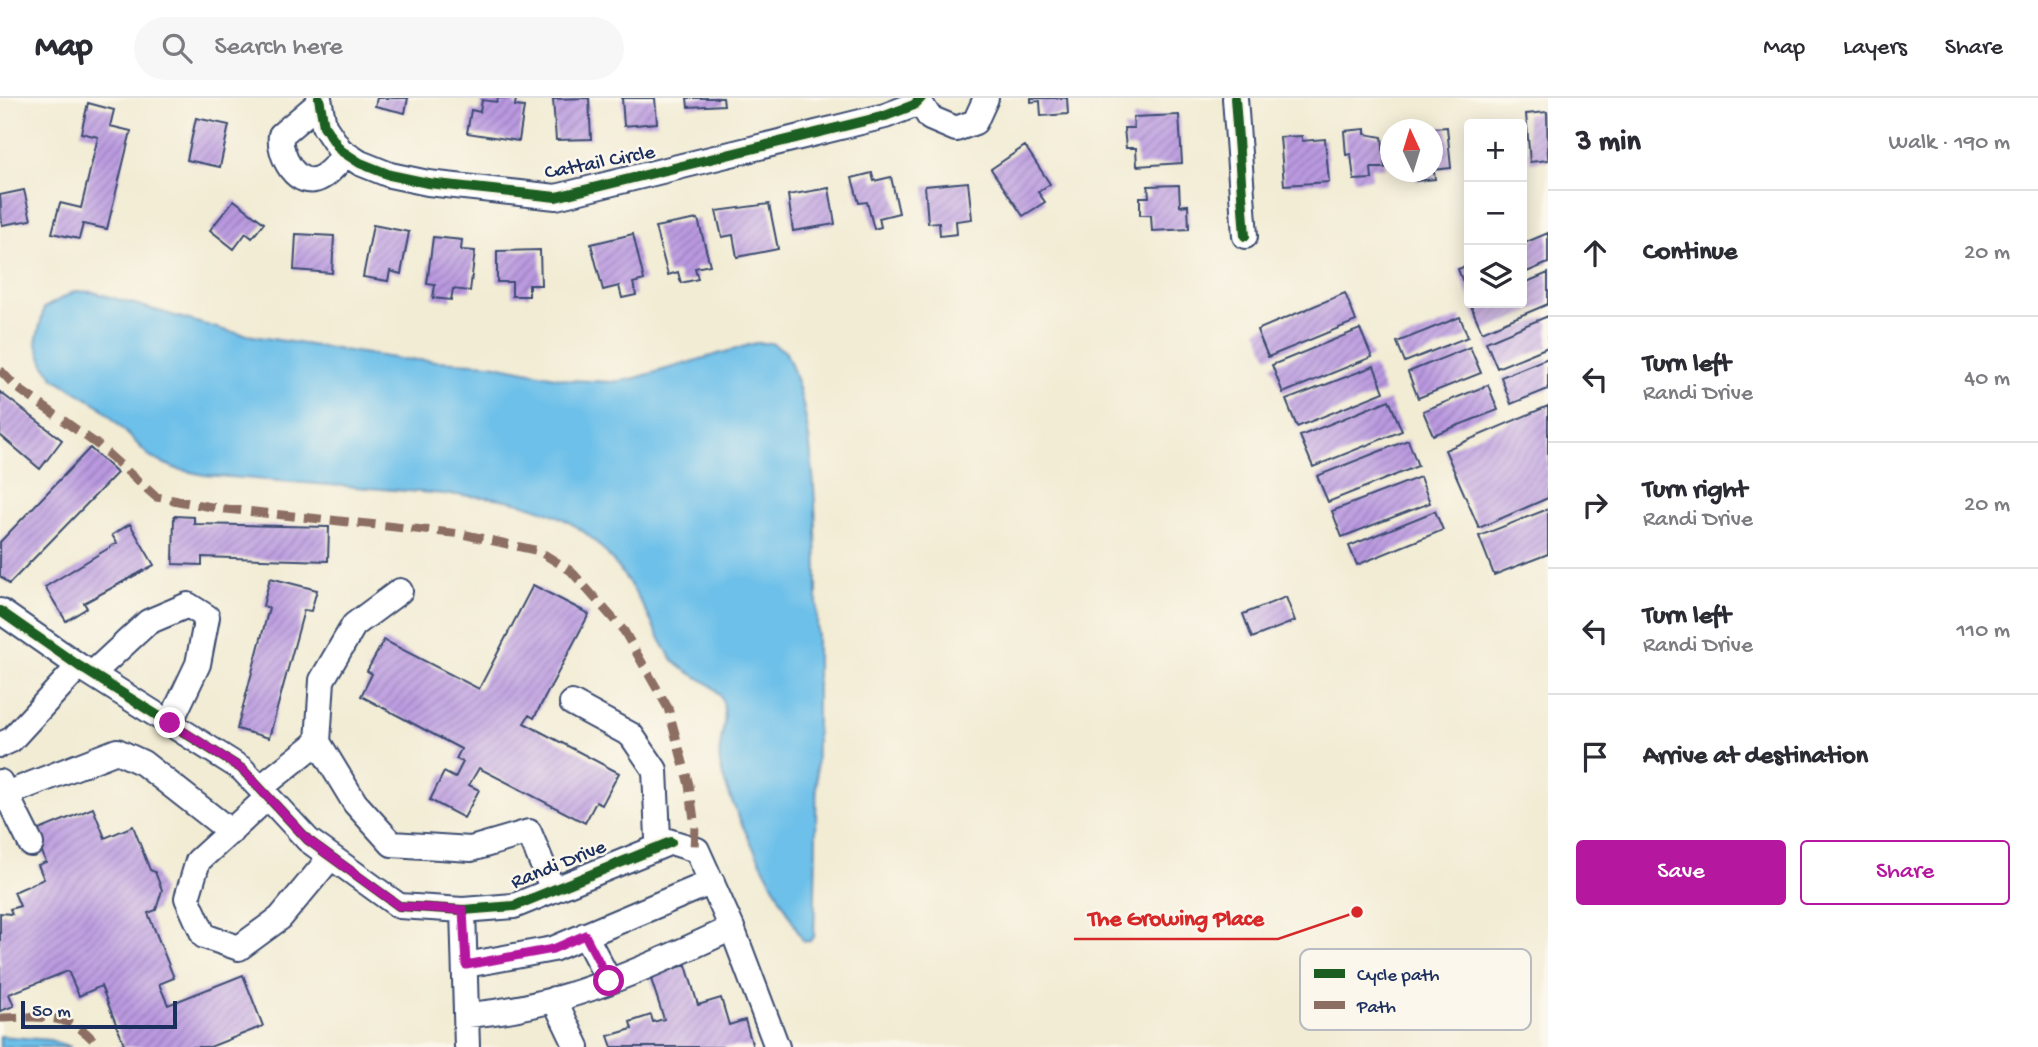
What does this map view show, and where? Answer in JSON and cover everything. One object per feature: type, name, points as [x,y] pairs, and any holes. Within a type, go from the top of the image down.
[{"type":"street","name":"Cattail Circle","points":[[319,100],[324,126],[346,154],[390,175],[428,183],[556,197],[885,116],[920,100],[930,118],[960,129],[975,122],[986,98]]},
{"type":"street","points":[[1235,98],[1245,236]]},
{"type":"street","name":"Cattail Circle","points":[[319,100],[281,135],[284,161],[293,171],[313,180],[321,178],[346,154]]},
{"type":"street","points":[[400,591],[354,625],[322,680],[318,742],[355,803],[392,844],[471,849],[529,832],[553,890]]},
{"type":"street","points":[[0,745],[10,740],[86,670],[148,622],[188,605],[207,617],[198,664],[170,723]]},
{"type":"street","name":"Randi Drive","points":[[0,611],[86,670],[242,769],[308,840],[399,906],[463,910],[514,906],[671,842]]},
{"type":"street","points":[[572,703],[631,735],[655,770],[658,838],[697,850],[733,928],[778,1047]]},
{"type":"street","points":[[318,742],[264,792],[231,832],[198,861],[187,898],[204,936],[239,948],[280,918],[330,858]]},
{"type":"street","points":[[32,844],[3,788],[117,751],[143,763],[231,832]]},
{"type":"street","points":[[466,965],[553,949],[712,882]]},
{"type":"street","points":[[463,910],[467,1047]]},
{"type":"street","points":[[468,1015],[504,1012],[609,981],[733,928]]},
{"type":"street","points":[[585,935],[609,981]]},
{"type":"street","points":[[554,999],[577,1047]]},
{"type":"water","points":[[75,291],[93,292],[227,331],[259,337],[400,359],[491,364],[570,380],[612,382],[632,379],[756,343],[771,343],[785,351],[797,381],[805,415],[811,454],[816,535],[816,863],[814,936],[810,941],[803,941],[746,833],[727,790],[719,760],[725,713],[720,696],[711,685],[674,661],[629,583],[600,546],[566,520],[546,511],[496,498],[204,475],[177,469],[151,458],[100,406],[54,378],[44,364],[36,342],[44,308]]},
{"type":"water","points":[[0,1036],[50,1040],[71,1047],[0,1047]]},
{"type":"building","points":[[377,98],[408,98],[405,113],[375,106]]},
{"type":"building","points":[[498,98],[516,98],[515,106],[524,107],[519,141],[467,133],[471,110],[480,112],[482,100],[497,102]]},
{"type":"building","points":[[589,98],[591,139],[556,140],[553,99]]},
{"type":"building","points":[[622,98],[655,98],[657,123],[624,126]]},
{"type":"building","points":[[687,98],[723,98],[724,105],[688,107]]},
{"type":"building","points":[[1031,98],[1067,98],[1068,114],[1041,116],[1040,101],[1031,102]]},
{"type":"building","points":[[88,103],[114,110],[110,126],[131,131],[107,229],[83,224],[79,239],[52,233],[60,203],[81,208],[98,137],[81,133]]},
{"type":"building","points":[[1547,112],[1548,160],[1530,162],[1526,114]]},
{"type":"building","points":[[1179,115],[1182,163],[1137,166],[1136,148],[1126,148],[1124,128],[1134,128],[1133,117]]},
{"type":"building","points":[[196,118],[229,125],[220,167],[187,160]]},
{"type":"building","points":[[1443,127],[1447,127],[1451,168],[1443,169]]},
{"type":"building","points":[[1365,129],[1365,134],[1380,137],[1380,168],[1371,168],[1372,179],[1354,180],[1351,154],[1346,155],[1344,131]]},
{"type":"building","points":[[1302,136],[1302,141],[1325,139],[1329,182],[1284,185],[1280,137]]},
{"type":"building","points":[[1025,146],[1050,184],[1038,192],[1045,202],[1023,216],[991,169]]},
{"type":"building","points":[[872,173],[874,181],[891,177],[899,213],[879,218],[881,227],[874,229],[867,202],[859,203],[852,178]]},
{"type":"building","points":[[968,182],[972,219],[956,221],[957,234],[940,236],[939,222],[928,223],[925,186]]},
{"type":"building","points":[[1179,185],[1180,206],[1188,205],[1189,229],[1152,231],[1151,215],[1140,215],[1140,197],[1149,197],[1148,186]]},
{"type":"building","points":[[829,188],[835,224],[793,231],[788,195]]},
{"type":"building","points":[[24,190],[31,220],[2,225],[0,195]]},
{"type":"building","points":[[234,200],[264,223],[252,238],[246,233],[234,249],[210,230]]},
{"type":"building","points":[[769,204],[778,249],[737,257],[733,235],[722,237],[716,211]]},
{"type":"building","points":[[698,219],[710,265],[695,268],[698,279],[681,283],[678,272],[668,275],[655,227]]},
{"type":"building","points":[[373,225],[409,232],[401,274],[390,271],[388,281],[363,277]]},
{"type":"building","points":[[1548,233],[1548,263],[1527,272],[1527,245],[1527,242]]},
{"type":"building","points":[[296,234],[334,236],[332,273],[294,270]]},
{"type":"building","points":[[633,234],[644,280],[633,283],[636,295],[622,298],[619,286],[603,290],[591,244]]},
{"type":"building","points":[[433,237],[462,240],[461,250],[475,251],[470,291],[453,289],[451,300],[433,298],[435,285],[427,284]]},
{"type":"building","points":[[540,250],[541,285],[529,285],[529,296],[512,296],[512,282],[497,282],[497,251]]},
{"type":"building","points":[[1464,267],[1464,285],[1458,269]]},
{"type":"building","points":[[1548,273],[1548,304],[1482,332],[1472,308],[1527,308],[1527,282]]},
{"type":"building","points":[[1345,293],[1356,321],[1268,357],[1257,330]]},
{"type":"building","points":[[1548,316],[1548,347],[1497,368],[1486,342]]},
{"type":"building","points":[[1460,317],[1468,337],[1405,362],[1397,342]]},
{"type":"building","points":[[1360,329],[1372,357],[1283,393],[1272,365]]},
{"type":"building","points":[[1470,347],[1481,373],[1418,398],[1408,372]]},
{"type":"building","points":[[1548,358],[1548,389],[1511,404],[1501,377]]},
{"type":"building","points":[[1374,366],[1384,392],[1297,427],[1286,400]]},
{"type":"building","points":[[1488,385],[1498,410],[1433,435],[1423,411]]},
{"type":"building","points":[[0,392],[62,440],[40,469],[0,435]]},
{"type":"building","points":[[1389,400],[1402,431],[1313,467],[1300,436]]},
{"type":"building","points":[[1548,406],[1548,498],[1479,528],[1445,450]]},
{"type":"building","points":[[1408,440],[1418,466],[1328,502],[1317,476]]},
{"type":"building","points":[[90,448],[117,473],[9,584],[0,576],[0,542]]},
{"type":"building","points":[[1420,477],[1430,503],[1342,537],[1332,511]]},
{"type":"building","points":[[1548,509],[1548,554],[1494,575],[1479,536]]},
{"type":"building","points":[[1435,511],[1443,530],[1357,565],[1349,546]]},
{"type":"building","points":[[174,516],[194,517],[194,524],[329,527],[328,561],[202,557],[202,565],[173,564]]},
{"type":"building","points":[[130,524],[154,565],[84,603],[87,608],[66,621],[45,587],[117,543],[112,535]]},
{"type":"building","points":[[270,578],[317,590],[311,611],[304,610],[269,738],[237,729],[269,608],[263,606]]},
{"type":"building","points":[[533,585],[589,614],[534,718],[529,715],[524,723],[619,773],[602,805],[596,802],[585,823],[479,768],[469,785],[479,790],[464,818],[430,800],[444,772],[455,778],[463,762],[456,759],[461,749],[361,696],[372,674],[367,671],[384,640],[479,689]]},
{"type":"building","points":[[1286,597],[1295,621],[1252,638],[1243,614]]},
{"type":"building","points":[[93,808],[105,838],[133,826],[150,870],[155,872],[162,890],[156,910],[148,913],[174,978],[159,984],[168,1005],[243,975],[263,1026],[210,1047],[117,1047],[124,1044],[101,986],[79,996],[68,971],[9,994],[14,1006],[0,1011],[0,913],[12,914],[10,909],[20,906],[14,892],[44,879],[38,865],[46,862],[34,832]]},
{"type":"building","points":[[686,965],[698,1005],[721,998],[729,1025],[745,1020],[753,1047],[612,1047],[608,1036],[632,1029],[630,1022],[651,1015],[653,1022],[664,1019],[650,976]]},
{"type":"marked path","points":[[0,370],[16,387],[98,445],[156,497],[217,508],[462,534],[539,551],[571,571],[624,631],[668,708],[689,785],[695,826],[694,849]]},
{"type":"marked path","points":[[0,1018],[42,1017],[67,1022],[89,1035],[99,1047]]},
{"type":"cycle path","points":[[319,98],[324,126],[340,150],[360,163],[390,175],[428,183],[556,197],[885,116],[914,105],[921,98]]},
{"type":"cycle path","points":[[1235,98],[1245,236]]},
{"type":"cycle path","points":[[0,611],[79,666],[242,769],[308,840],[399,906],[463,910],[514,906],[671,842]]},
{"type":"place","name":"The Growing Place","points":[[1357,912]]},
{"type":"route","points":[[170,723],[242,769],[308,840],[399,906],[463,910],[466,965],[553,949],[585,935],[609,981]]}]
